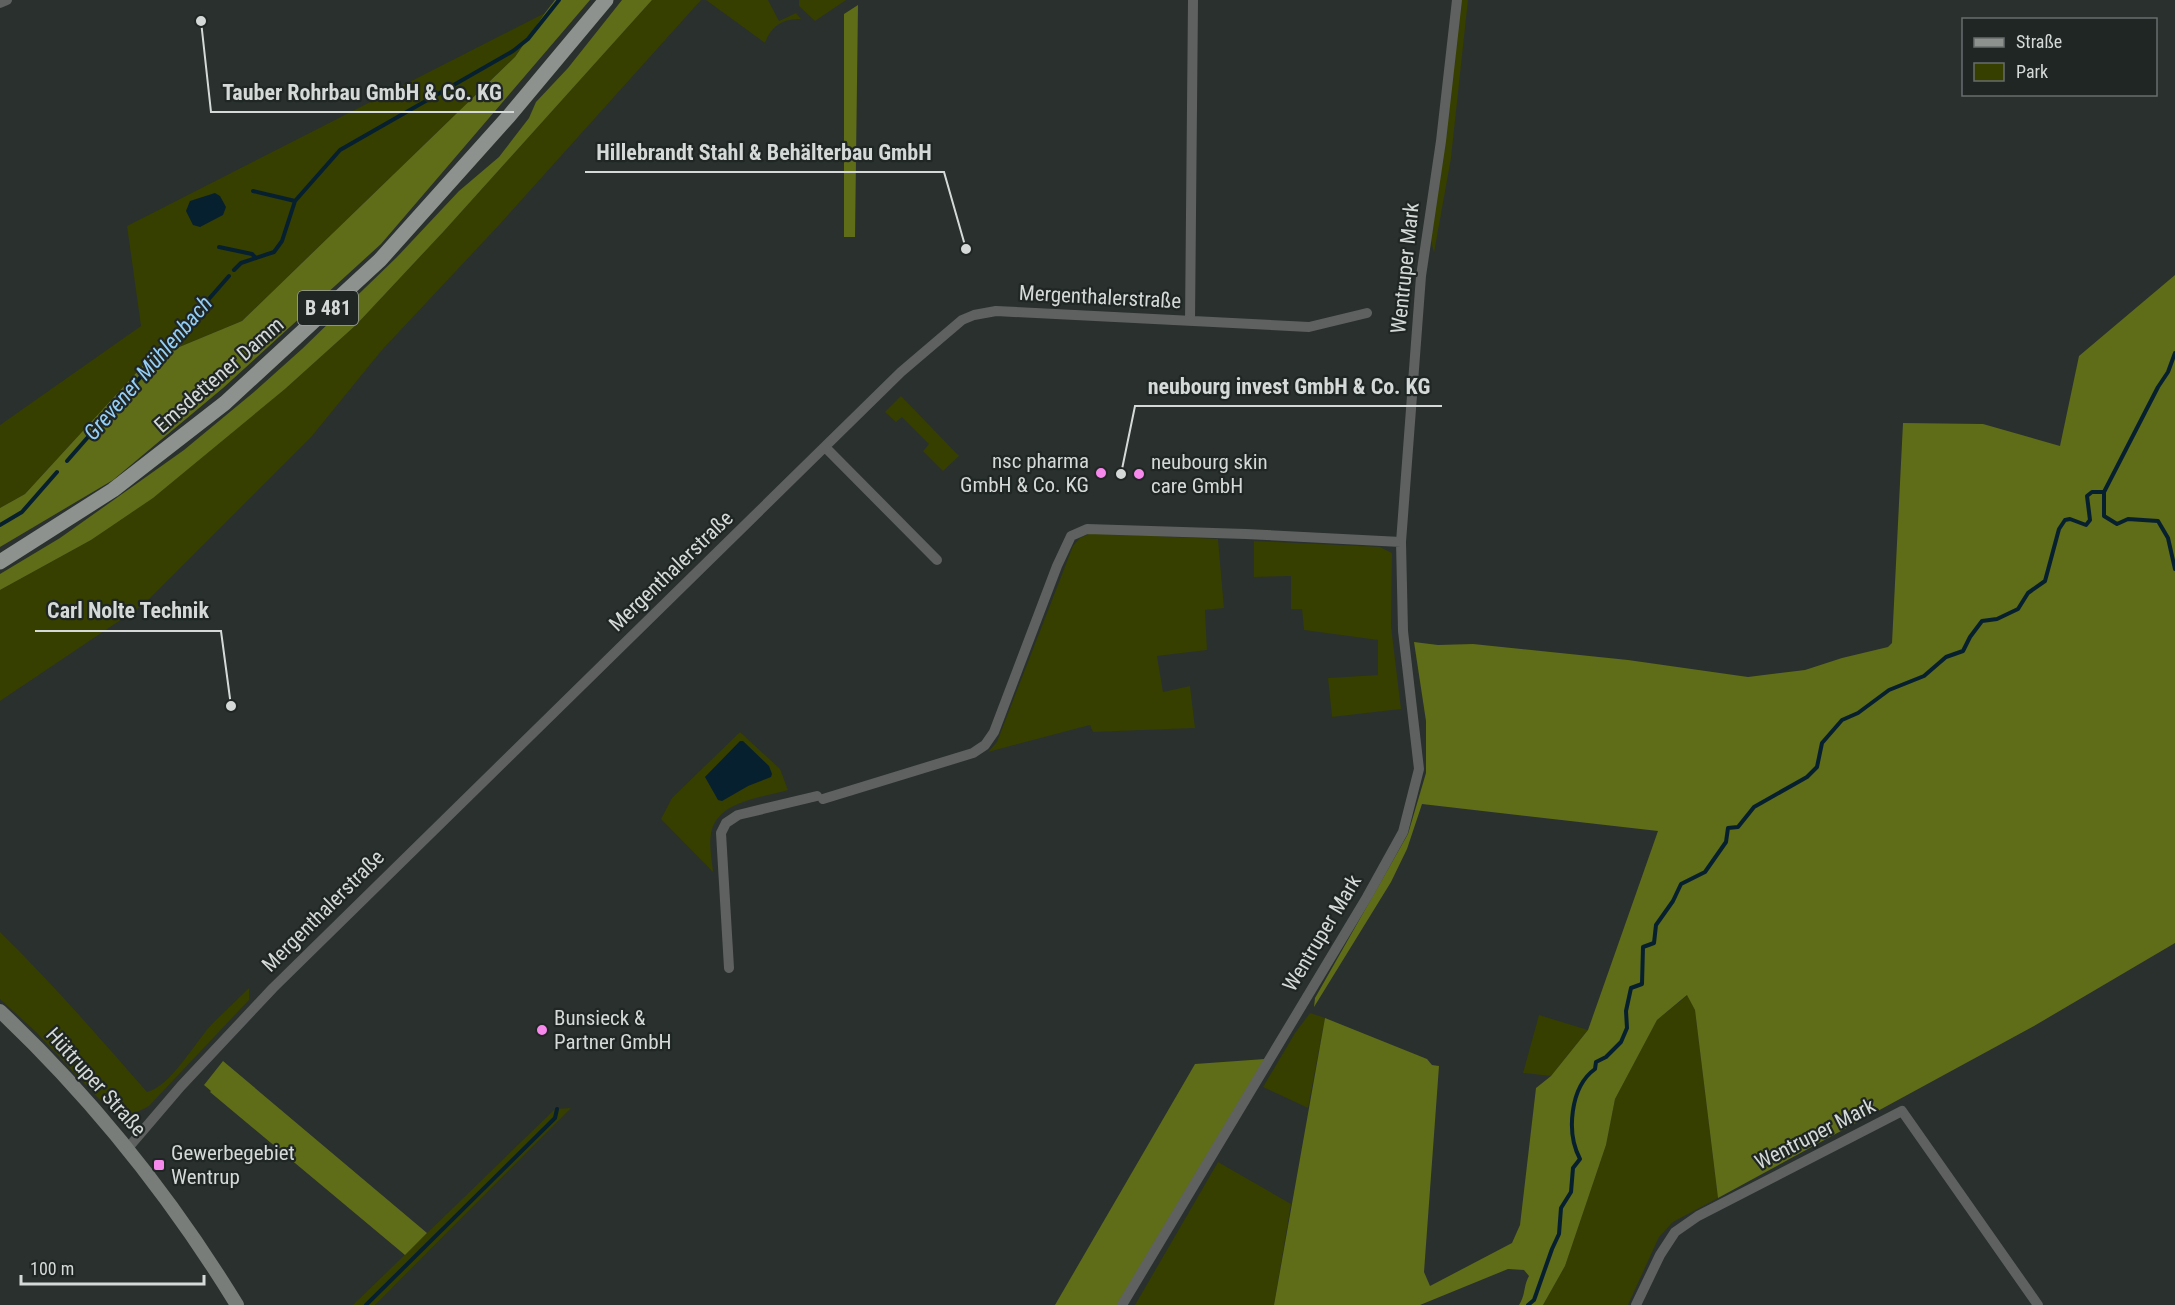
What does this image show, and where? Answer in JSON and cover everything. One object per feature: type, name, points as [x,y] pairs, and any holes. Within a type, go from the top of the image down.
[{"type":"main road","name":"Emsdettener Damm","points":[[0,562],[113,490],[225,403],[380,260],[509,116],[606,0]]},
{"type":"main road","name":"Hüttruper Straße","points":[[0,1011],[75,1087],[128,1148],[180,1216],[237,1305]]},
{"type":"street","points":[[0,3],[7,0]]},
{"type":"street","points":[[1190,321],[1193,0]]},
{"type":"street","name":"Wentruper Mark","points":[[1122,1305],[1367,897],[1403,832],[1419,770],[1403,631],[1401,542],[1421,276],[1441,141],[1457,0]]},
{"type":"street","name":"Mergenthalerstraße","points":[[128,1148],[181,1086],[273,988],[901,372],[962,321],[974,315],[996,311],[1310,327],[1367,313]]},
{"type":"street","points":[[826,448],[937,560]]},
{"type":"street","points":[[729,968],[721,833],[726,823],[738,815],[820,797],[973,753],[985,745],[994,732],[1071,536],[1087,529],[1257,534],[1401,542]]},
{"type":"street","name":"Wentruper Mark","points":[[1636,1305],[1660,1255],[1675,1232],[1698,1216],[1902,1111],[2038,1305]]},
{"type":"green space","points":[[555,0],[590,0],[381,244],[223,388],[113,480],[0,547],[0,508],[25,494],[148,360],[242,321],[515,57]]},
{"type":"green space","points":[[622,0],[652,0],[356,325],[285,389],[153,498],[91,540],[0,590],[0,574],[60,538],[184,450],[302,349],[397,257],[459,191],[499,157],[529,118],[536,102],[568,68]]},
{"type":"green space","points":[[652,0],[701,0],[500,224],[382,350],[312,436],[143,605],[0,701],[0,590],[91,540],[285,389],[356,325]]},
{"type":"green space","points":[[706,0],[768,0],[779,21],[796,13],[801,19],[778,24],[765,43]]},
{"type":"green space","points":[[799,0],[846,0],[815,21],[799,6]]},
{"type":"green space","points":[[1460,0],[1468,0],[1451,158],[1434,253],[1431,240]]},
{"type":"green space","points":[[858,5],[855,237],[844,237],[844,14]]},
{"type":"green space","points":[[545,13],[515,57],[242,321],[148,360],[25,494],[0,508],[0,425],[141,326],[127,226]]},
{"type":"green space","points":[[2175,275],[2175,943],[2034,1026],[1718,1198],[1695,1010],[1687,995],[1657,1020],[1615,1099],[1606,1145],[1565,1266],[1543,1305],[1519,1305],[1529,1276],[1524,1270],[1508,1269],[1420,1305],[1274,1305],[1325,1018],[1439,1066],[1424,1272],[1430,1286],[1512,1243],[1520,1225],[1536,1088],[1551,1076],[1588,1030],[1658,831],[1422,804],[1407,849],[1391,882],[1314,1007],[1315,998],[1408,834],[1426,773],[1426,721],[1414,642],[1438,645],[1473,644],[1628,660],[1748,677],[1805,670],[1888,647],[1892,643],[1903,423],[1983,424],[2060,446],[2079,356]]},
{"type":"green space","points":[[901,396],[959,456],[943,471],[923,451],[929,444],[902,417],[896,422],[885,412]]},
{"type":"green space","points":[[1091,533],[1218,539],[1224,608],[1205,610],[1207,650],[1157,656],[1163,692],[1190,686],[1195,728],[1093,732],[1090,725],[988,752],[997,742],[1073,546],[1080,538]]},
{"type":"green space","points":[[1254,541],[1380,547],[1392,553],[1391,626],[1401,709],[1332,717],[1328,678],[1378,675],[1378,640],[1304,630],[1302,609],[1291,609],[1291,576],[1254,577]]},
{"type":"green space","points":[[740,732],[780,769],[788,790],[741,803],[721,814],[711,834],[713,872],[661,819],[672,798]],"holes":[[[743,741],[748,786],[725,799],[705,777]]]},
{"type":"green space","points":[[0,932],[57,991],[147,1092],[165,1082],[212,1024],[249,988],[249,1000],[149,1106],[134,1112],[122,1113],[98,1098],[36,1032],[0,999]]},
{"type":"green space","points":[[1688,995],[1695,1010],[1718,1198],[1673,1222],[1659,1237],[1628,1305],[1543,1305],[1565,1266],[1606,1145],[1615,1099],[1657,1020]]},
{"type":"green space","points":[[1310,1013],[1325,1018],[1308,1108],[1263,1087],[1295,1033]]},
{"type":"green space","points":[[1539,1015],[1588,1030],[1551,1076],[1523,1073]]},
{"type":"green space","points":[[1265,1059],[1119,1305],[1055,1305],[1195,1064]]},
{"type":"green space","points":[[223,1061],[427,1233],[405,1255],[210,1092],[204,1085]]},
{"type":"green space","points":[[571,1108],[375,1305],[353,1305],[555,1109]]},
{"type":"green space","points":[[1218,1162],[1291,1204],[1274,1305],[1135,1305]]},
{"type":"water","points":[[215,193],[220,196],[226,207],[223,215],[200,227],[193,225],[186,211],[190,201]]},
{"type":"water","points":[[740,741],[743,741],[769,766],[771,777],[748,786],[722,801],[718,800],[705,777]]},
{"type":"waterway","name":"Grevener Mühlenbach","points":[[234,270],[241,263],[274,252],[282,241],[295,201],[340,150],[513,51],[528,39],[559,0]]},
{"type":"waterway","points":[[253,191],[295,201]]},
{"type":"waterway","points":[[219,247],[252,254],[256,258]]},
{"type":"waterway","name":"Grevener Mühlenbach","points":[[67,461],[229,276]]},
{"type":"waterway","points":[[1528,1305],[1534,1300],[1559,1234],[1561,1208],[1571,1192],[1573,1168],[1580,1159],[1572,1124],[1580,1087],[1595,1069],[1596,1062],[1606,1057],[1621,1042],[1627,1028],[1626,1011],[1631,988],[1642,984],[1643,947],[1654,943],[1656,925],[1673,901],[1681,884],[1705,872],[1726,842],[1728,828],[1738,827],[1754,807],[1807,777],[1817,767],[1822,743],[1842,720],[1858,713],[1889,690],[1924,676],[1946,657],[1963,651],[1982,621],[1997,619],[2018,609],[2028,593],[2045,581],[2059,529],[2065,520],[2070,519],[2086,525],[2090,520],[2087,496],[2092,492],[2104,492],[2168,372],[2175,353]]},
{"type":"waterway","name":"Grevener Mühlenbach","points":[[0,525],[22,512],[57,472]]},
{"type":"waterway","points":[[2104,492],[2104,516],[2117,524],[2128,519],[2158,521],[2168,538],[2175,569]]},
{"type":"waterway","points":[[366,1305],[555,1118],[557,1109]]},
{"type":"place","name":"Tauber Rohrbau GmbH & Co. KG","points":[[201,21]]},
{"type":"place","name":"Hillebrandt Stahl & Behälterbau GmbH","points":[[966,249]]},
{"type":"place","name":"nsc pharma GmbH & Co. KG","points":[[1101,473]]},
{"type":"place","name":"neubourg invest GmbH & Co. KG","points":[[1121,474]]},
{"type":"place","name":"neubourg skin care GmbH","points":[[1139,474]]},
{"type":"place","name":"Carl Nolte Technik","points":[[231,706]]},
{"type":"place","name":"Bunsieck & Partner GmbH","points":[[542,1030]]},
{"type":"place","name":"Gewerbegebiet Wentrup","points":[[159,1165]]}]
